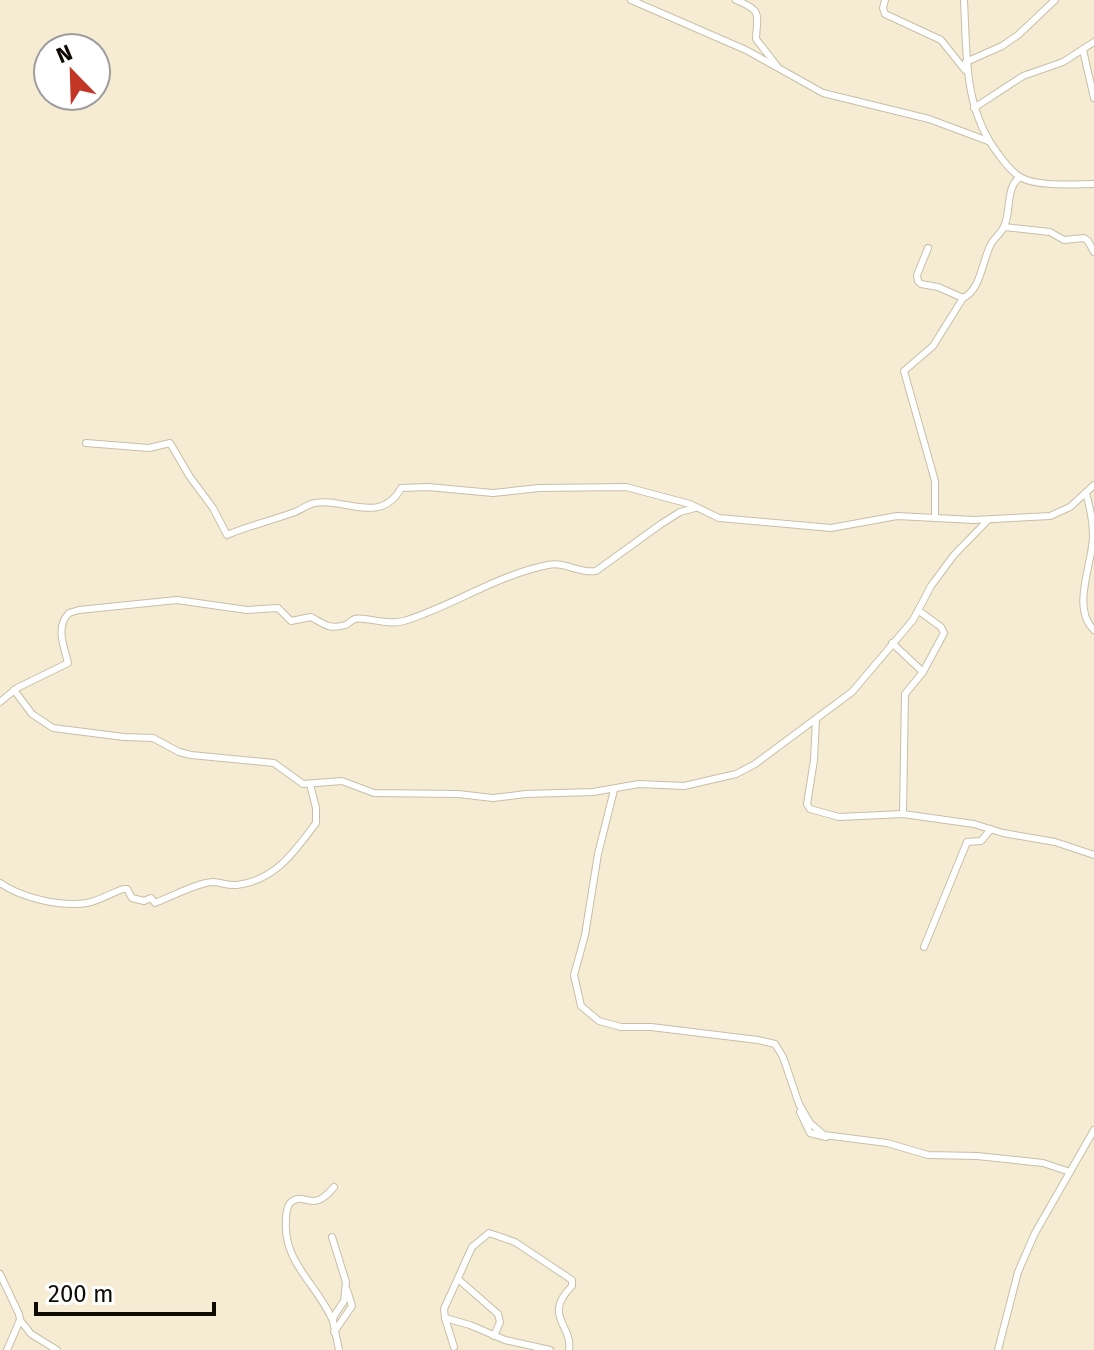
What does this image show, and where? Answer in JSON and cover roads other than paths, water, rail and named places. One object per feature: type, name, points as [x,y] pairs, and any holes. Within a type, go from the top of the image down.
[{"type":"street","points":[[631,0],[777,66],[823,93],[929,119],[988,141]]},
{"type":"street","points":[[736,0],[758,14],[756,39],[777,66]]},
{"type":"street","points":[[885,0],[885,14],[941,40],[967,73]]},
{"type":"street","points":[[964,0],[967,73],[974,108],[988,141],[1020,177],[1033,181],[1094,184]]},
{"type":"street","points":[[966,62],[1018,35],[1055,0]]},
{"type":"street","points":[[974,108],[1023,76],[1063,62],[1094,42]]},
{"type":"street","points":[[1083,50],[1094,98]]},
{"type":"street","points":[[935,517],[935,481],[904,371],[933,346],[963,298],[973,291],[991,245],[1004,227],[1013,183],[1020,177]]},
{"type":"street","points":[[1004,227],[1050,232],[1064,240],[1084,238],[1094,252]]},
{"type":"street","points":[[928,248],[917,275],[918,281],[963,298]]},
{"type":"street","points":[[86,443],[149,448],[170,443],[227,535],[315,502],[359,508],[378,507],[396,496],[401,488],[484,493],[539,488],[626,487],[698,508],[719,518],[817,528],[847,526],[897,516],[988,520],[1050,516],[1070,507],[1094,485]]},
{"type":"street","points":[[1086,493],[1093,536],[1083,609],[1086,622],[1094,630]]},
{"type":"street","points":[[0,702],[47,671],[68,663],[61,634],[62,623],[69,613],[79,610],[177,600],[247,610],[278,608],[291,621],[306,616],[329,628],[358,619],[400,622],[482,587],[551,564],[596,571],[680,512],[698,508]]},
{"type":"street","points":[[14,690],[32,714],[60,730],[78,729],[124,737],[153,738],[191,755],[274,763],[303,784],[342,781],[374,793],[458,794],[493,798],[614,790],[639,784],[684,786],[723,778],[755,764],[852,692],[919,611],[931,586],[954,555],[988,520]]},
{"type":"street","points":[[903,814],[905,694],[923,672],[944,633],[941,627],[919,611]]},
{"type":"street","points":[[892,643],[923,672]]},
{"type":"street","points":[[816,719],[808,807],[839,817],[903,814],[974,824],[1055,842],[1094,855]]},
{"type":"street","points":[[0,883],[34,898],[61,902],[92,902],[127,889],[132,898],[144,901],[151,898],[155,903],[215,882],[228,885],[260,880],[281,866],[299,848],[316,823],[310,784]]},
{"type":"street","points":[[614,790],[574,975],[581,1006],[599,1021],[621,1027],[651,1027],[775,1044],[783,1057],[810,1133],[887,1143],[928,1155],[1043,1163],[1070,1172]]},
{"type":"street","points":[[924,947],[967,842],[981,841],[991,829]]},
{"type":"street","points":[[998,1350],[1018,1272],[1035,1233],[1094,1130]]},
{"type":"street","points":[[334,1187],[322,1199],[302,1198],[291,1202],[287,1207],[285,1226],[287,1247],[333,1321],[339,1350]]},
{"type":"street","points":[[454,1347],[444,1309],[475,1242],[487,1234],[507,1237],[525,1247],[573,1283],[559,1311],[561,1325],[570,1344],[569,1350]]},
{"type":"street","points":[[332,1237],[352,1306],[334,1332]]},
{"type":"street","points":[[0,1274],[20,1320],[31,1334],[57,1350]]},
{"type":"street","points":[[458,1279],[498,1314],[500,1322],[494,1336]]},
{"type":"street","points":[[333,1321],[344,1301],[346,1288]]},
{"type":"street","points":[[445,1318],[494,1336],[550,1350]]},
{"type":"street","points":[[7,1350],[20,1320]]}]
